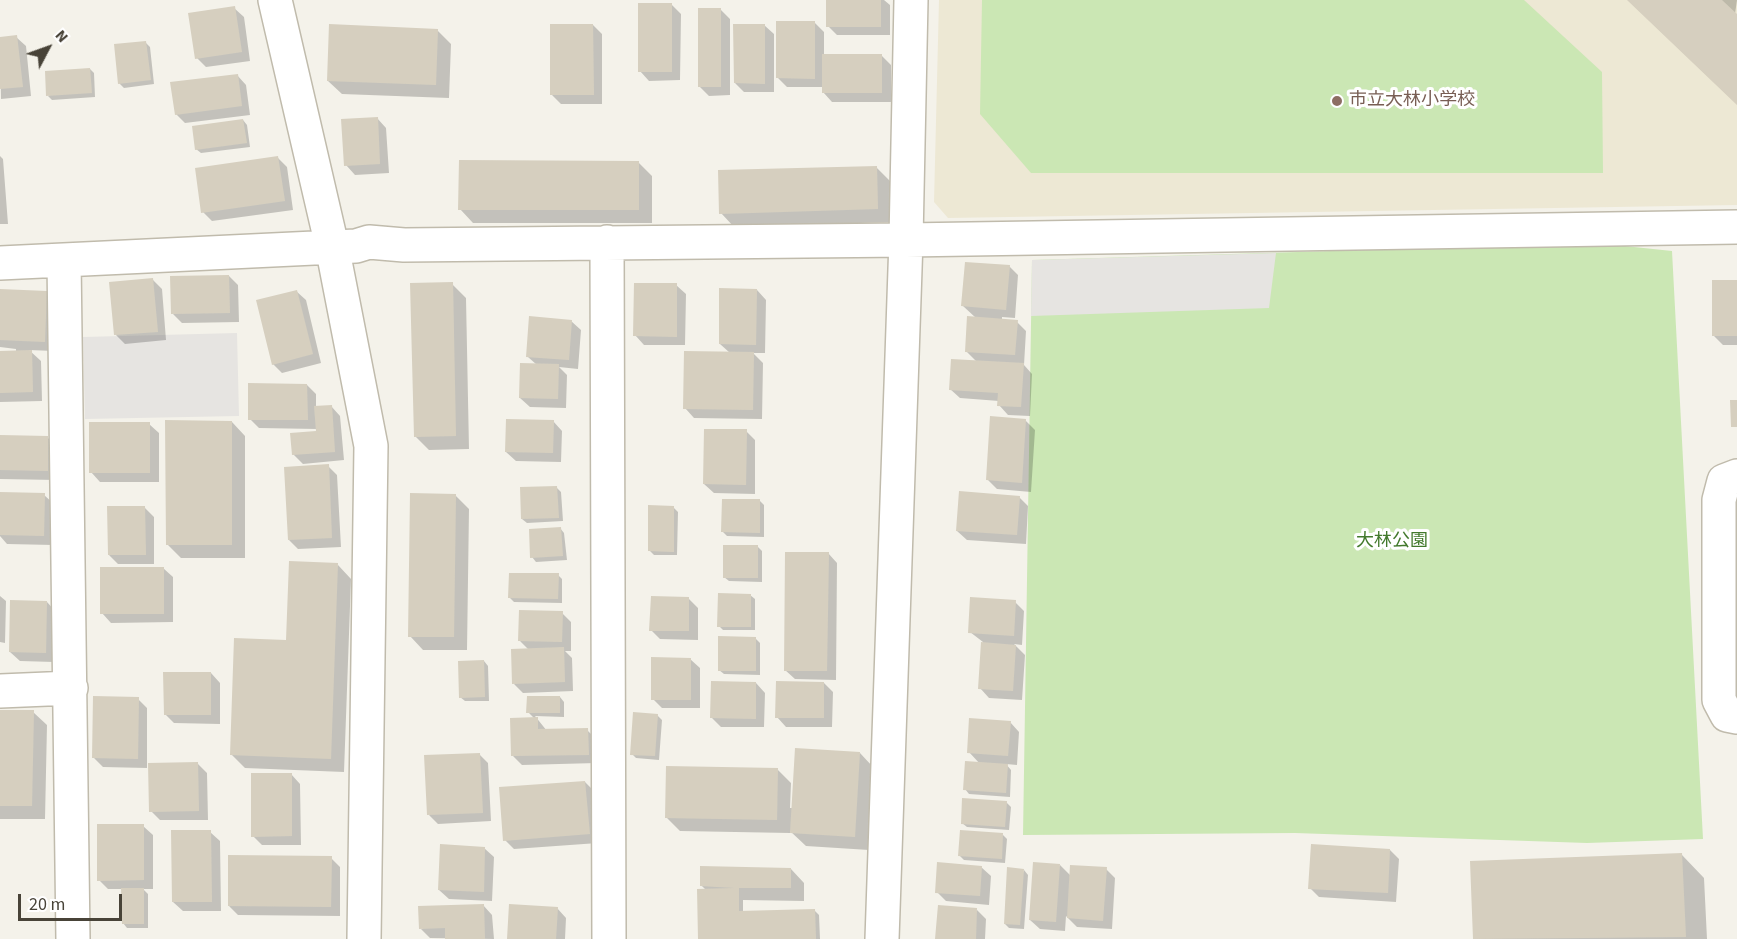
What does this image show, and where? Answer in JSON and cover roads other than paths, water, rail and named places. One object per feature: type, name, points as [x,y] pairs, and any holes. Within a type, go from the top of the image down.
[{"type":"street","points":[[275,0],[332,246],[371,446],[364,939]]},
{"type":"street","points":[[882,939],[906,240],[911,0]]},
{"type":"street","points":[[0,263],[356,246],[369,242],[404,245],[906,240],[1737,227]]},
{"type":"street","points":[[607,242],[609,939]]},
{"type":"street","points":[[64,260],[73,939]]},
{"type":"street","points":[[1737,476],[1724,481],[1719,500],[1719,700],[1727,715],[1737,717]]},
{"type":"street","points":[[0,690],[70,688]]},
{"type":"place","name":"市立大林小学校","points":[[1337,101]]},
{"type":"park label","name":"大林公園","points":[[1392,542]]}]
